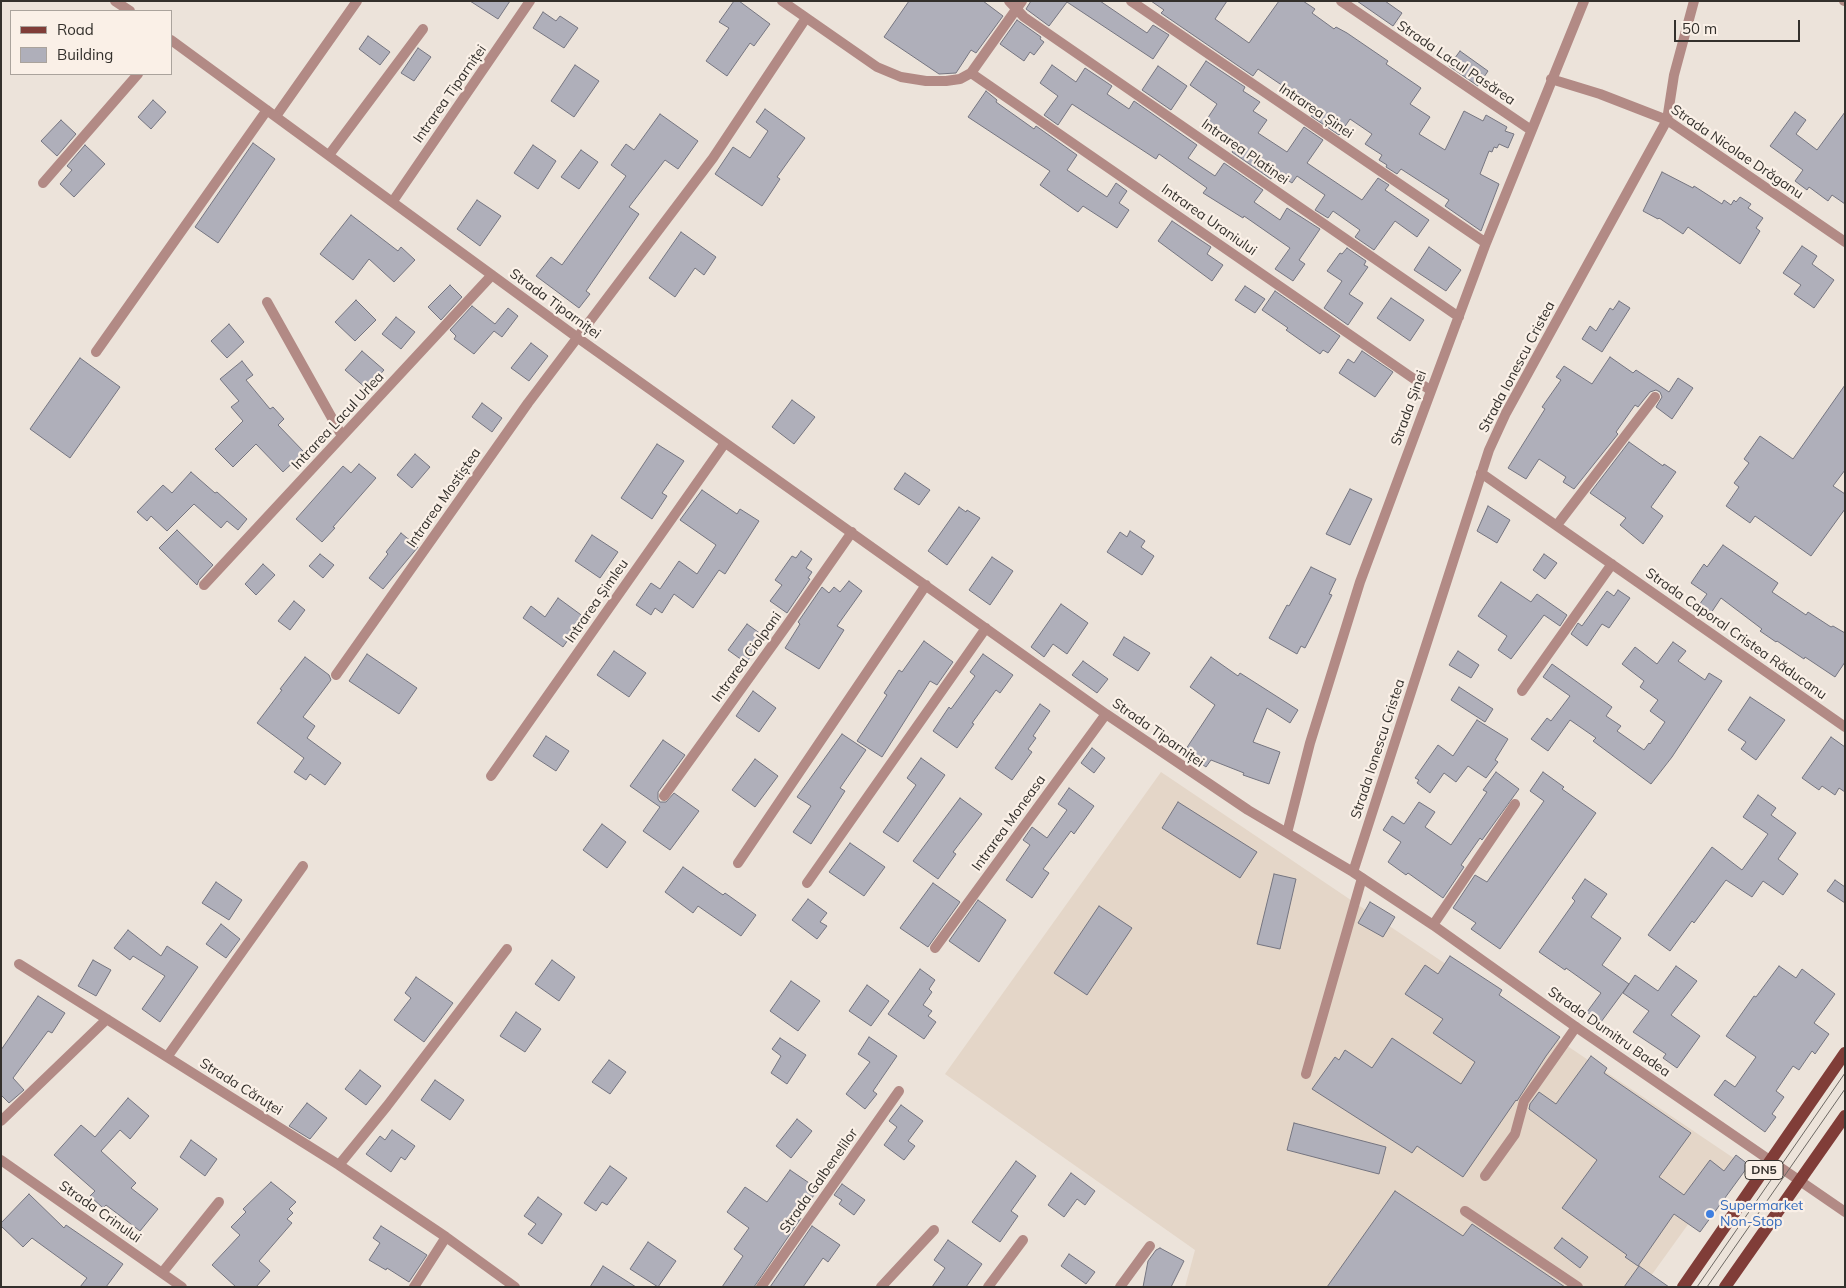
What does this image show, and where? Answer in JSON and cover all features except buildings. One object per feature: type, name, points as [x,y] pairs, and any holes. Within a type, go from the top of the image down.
[{"type":"main road","name":"DN5","points":[[1683,1287],[1845,1053]]},
{"type":"main road","name":"DN5","points":[[1725,1287],[1845,1116]]},
{"type":"street","points":[[115,1],[128,10]]},
{"type":"street","points":[[276,116],[357,1]]},
{"type":"street","name":"Intrarea Tiparniței","points":[[392,201],[530,1]]},
{"type":"street","points":[[782,1],[876,67],[901,77],[946,82],[960,79],[971,73],[1016,4]]},
{"type":"street","name":"Intrarea Șinei","points":[[1131,1],[1486,244]]},
{"type":"street","name":"Strada Lacul Pasărea","points":[[1341,1],[1531,130]]},
{"type":"street","name":"Strada Șinei","points":[[1286,833],[1310,744],[1360,582],[1486,244],[1584,1]]},
{"type":"street","name":"Strada Ionescu Cristea","points":[[1306,1074],[1357,875],[1481,473],[1506,413],[1667,120],[1674,75],[1694,1]]},
{"type":"street","name":"Intrarea Platinei","points":[[1016,4],[1024,17],[1459,316]]},
{"type":"street","name":"Intrarea Mostiștea","points":[[336,675],[528,403],[713,158],[806,18]]},
{"type":"street","points":[[329,155],[423,29]]},
{"type":"street","name":"Strada Tiparniței","points":[[172,41],[578,338],[1106,714],[1187,770],[1320,853]]},
{"type":"street","name":"Intrarea Uraniului","points":[[971,73],[1430,390]]},
{"type":"street","points":[[43,183],[137,75]]},
{"type":"street","name":"Strada Nicolae Drăganu","points":[[1551,79],[1600,94],[1667,120],[1845,242]]},
{"type":"street","points":[[96,352],[267,110]]},
{"type":"street","name":"Intrarea Lacul Urlea","points":[[204,586],[492,275]]},
{"type":"street","points":[[267,302],[342,436]]},
{"type":"street","points":[[1557,525],[1655,397]]},
{"type":"street","name":"Intrarea Șimleu","points":[[491,776],[725,443]]},
{"type":"street","name":"Strada Caporal Cristea Răducanu","points":[[1481,473],[1845,726]]},
{"type":"street","name":"Intrarea Ciolpani","points":[[664,796],[852,532]]},
{"type":"street","points":[[1522,691],[1612,564]]},
{"type":"street","points":[[738,862],[926,585]]},
{"type":"street","points":[[807,884],[986,628]]},
{"type":"street","name":"Intrarea Moneasa","points":[[935,948],[1106,714]]},
{"type":"street","points":[[1432,925],[1515,804]]},
{"type":"street","name":"Strada Dumitru Badea","points":[[1320,853],[1357,875],[1432,925],[1576,1027],[1845,1212]]},
{"type":"street","points":[[167,1057],[303,866]]},
{"type":"street","points":[[339,1165],[387,1106],[507,949]]},
{"type":"street","name":"Strada Căruței","points":[[19,964],[339,1165],[515,1287]]},
{"type":"street","points":[[1,1122],[107,1019]]},
{"type":"street","points":[[1485,1176],[1515,1134],[1524,1101],[1576,1027]]},
{"type":"street","name":"Strada Galbenelilor","points":[[761,1287],[899,1091]]},
{"type":"street","name":"Strada Crinului","points":[[1,1160],[182,1287]]},
{"type":"street","points":[[162,1273],[219,1202]]},
{"type":"street","points":[[1465,1211],[1578,1287]]},
{"type":"street","points":[[881,1287],[934,1230]]},
{"type":"street","points":[[414,1287],[446,1238]]},
{"type":"street","points":[[988,1287],[1022,1240]]},
{"type":"street","points":[[1120,1287],[1150,1246]]},
{"type":"shaded area","points":[[1161,772],[1735,1159],[1643,1287],[1185,1287],[1195,1250],[945,1074]]},
{"type":"tram line","points":[[1697,1287],[1845,1073]]},
{"type":"tram line","points":[[1707,1287],[1845,1089]]},
{"type":"place","name":"Supermarket Non-Stop","points":[[1710,1214]]}]
